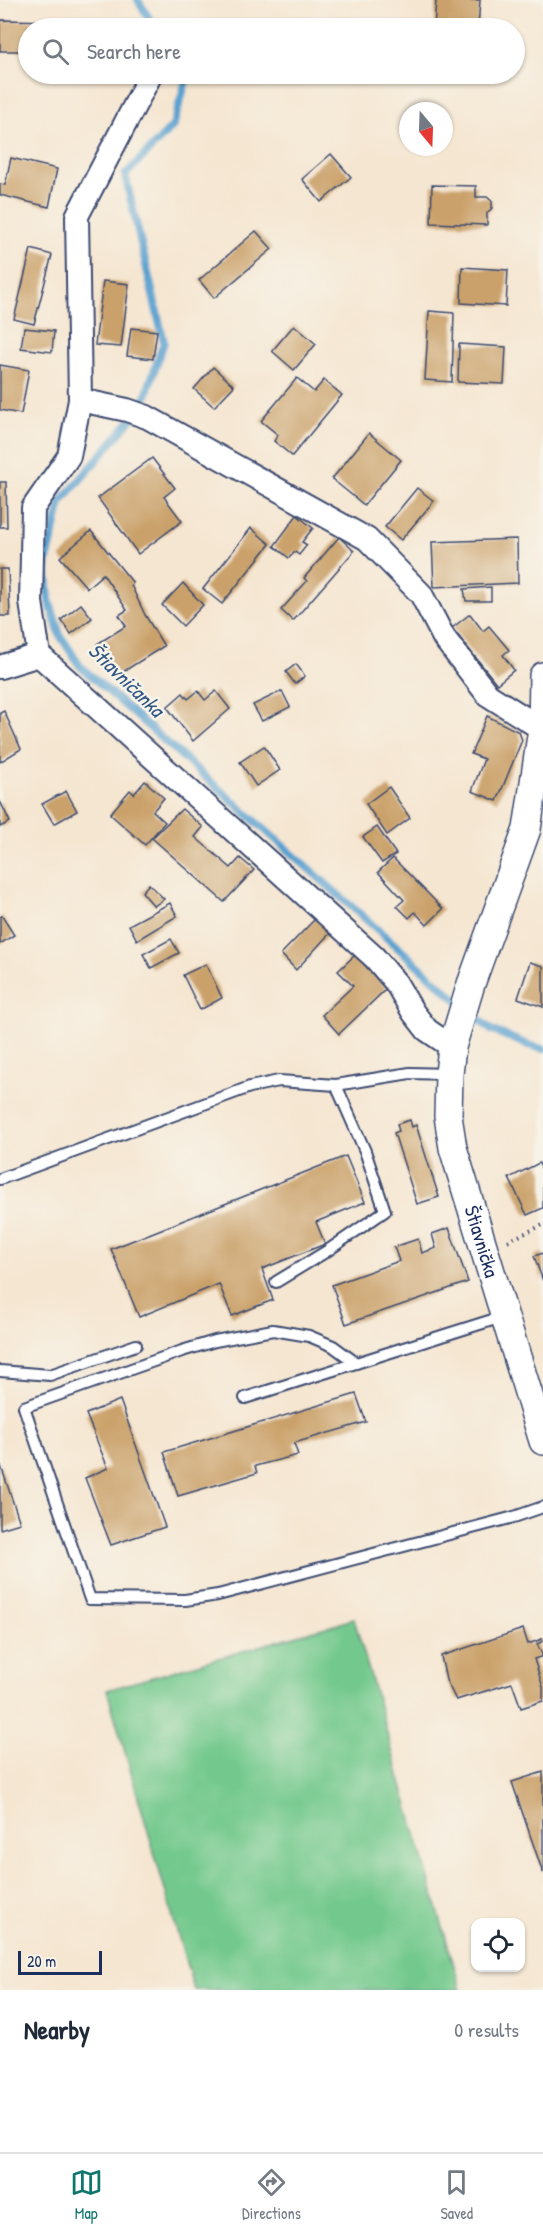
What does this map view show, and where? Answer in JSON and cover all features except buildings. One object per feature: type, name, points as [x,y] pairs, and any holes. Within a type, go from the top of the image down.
[{"type":"street","points":[[146,84],[77,216],[80,400],[69,456],[33,508],[31,602],[39,655],[374,957],[396,983],[427,1030],[453,1042]]},
{"type":"street","points":[[80,400],[137,414],[367,539],[421,594],[444,638],[488,695],[542,729]]},
{"type":"street","points":[[0,667],[39,655]]},
{"type":"street","points":[[542,729],[543,676]]},
{"type":"street","name":"Štiavnička","points":[[542,729],[528,829],[471,984],[453,1042],[448,1074],[448,1116],[453,1148],[543,1441]]},
{"type":"lane","points":[[0,1179],[250,1087],[279,1081],[336,1085],[410,1073],[448,1074]]},
{"type":"lane","points":[[276,1282],[327,1251],[385,1211],[365,1151],[336,1085]]},
{"type":"lane","points":[[245,1398],[505,1316]]},
{"type":"lane","points":[[357,1363],[333,1346],[309,1336],[273,1330],[215,1341],[182,1351],[24,1407],[90,1599],[185,1600],[218,1595],[514,1517],[543,1506]]},
{"type":"lane","points":[[0,1371],[50,1375],[136,1345]]},
{"type":"path","points":[[486,1251],[543,1225]]},
{"type":"green space","points":[[354,1619],[461,1990],[194,1990],[107,1690]]},
{"type":"waterway","name":"Štiavničanka","points":[[138,0],[149,18]]},
{"type":"waterway","name":"Štiavničanka","points":[[185,84],[173,126],[125,175],[164,342],[142,407],[61,502],[46,564],[49,600],[60,635],[80,666],[491,1030],[543,1049]]}]
